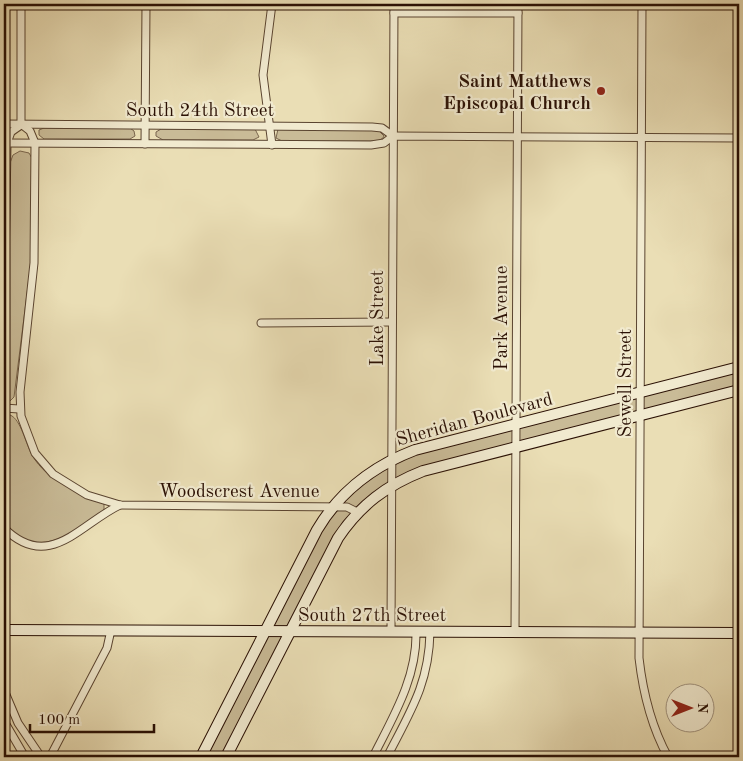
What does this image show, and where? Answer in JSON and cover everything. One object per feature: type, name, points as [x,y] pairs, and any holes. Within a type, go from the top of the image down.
[{"type":"main road","name":"Sheridan Boulevard","points":[[201,757],[317,530],[332,506],[355,484],[392,458],[415,450],[739,367]]},
{"type":"main road","name":"Sheridan Boulevard","points":[[226,757],[338,538],[357,512],[392,484],[424,471],[739,390]]},
{"type":"main road","name":"South 27th Street","points":[[4,630],[739,633]]},
{"type":"street","points":[[21,124],[22,4]]},
{"type":"street","points":[[145,144],[146,4]]},
{"type":"street","points":[[272,4],[263,75],[272,145]]},
{"type":"street","name":"Lake Street","points":[[391,632],[394,4]]},
{"type":"street","name":"Park Avenue","points":[[515,632],[518,4]]},
{"type":"street","name":"Sewell Street","points":[[642,4],[640,664],[645,699],[652,722],[668,757]]},
{"type":"street","points":[[394,13],[518,13]]},
{"type":"street","name":"South 24th Street","points":[[4,124],[372,127],[382,128],[393,136],[739,138]]},
{"type":"street","points":[[21,124],[30,131],[35,143]]},
{"type":"street","points":[[4,334],[5,143],[11,132],[21,124]]},
{"type":"street","name":"South 24th Street","points":[[5,143],[371,145],[384,143],[393,136]]},
{"type":"street","name":"Woodscrest Avenue","points":[[35,143],[34,262],[19,409],[35,453],[53,474],[87,495],[120,505],[332,506],[347,507],[357,512]]},
{"type":"street","points":[[261,323],[392,322]]},
{"type":"street","points":[[4,408],[19,409]]},
{"type":"street","points":[[4,528],[26,542],[36,545],[55,544],[72,538],[110,510],[120,505]]},
{"type":"street","points":[[50,757],[107,648],[110,630]]},
{"type":"street","points":[[416,632],[416,646],[409,683],[374,756],[662,757]]},
{"type":"street","points":[[387,757],[423,685],[428,664],[430,632]]},
{"type":"street","points":[[4,690],[18,723],[41,757]]},
{"type":"street","points":[[4,720],[26,757]]},
{"type":"shaded area","points":[[44,128],[130,128],[134,131],[135,136],[130,139],[44,139],[39,135],[39,130]]},
{"type":"shaded area","points":[[161,129],[255,129],[259,137],[253,140],[163,140],[156,136],[156,132]]},
{"type":"shaded area","points":[[278,129],[378,130],[384,136],[378,141],[282,141],[276,138]]},
{"type":"shaded area","points":[[20,151],[29,153],[33,160],[32,254],[14,397],[9,402],[4,400],[9,281],[10,163],[13,155]]},
{"type":"shaded area","points":[[739,367],[739,390],[424,471],[357,512],[226,757],[201,757],[324,517],[392,459]]},
{"type":"shaded area","points":[[10,415],[14,417],[20,427],[32,455],[39,465],[55,479],[104,504],[104,510],[68,535],[42,542],[29,541],[17,535],[4,524],[4,416]]},
{"type":"place","name":"Saint Matthews Episcopal Church","points":[[601,91]]}]
